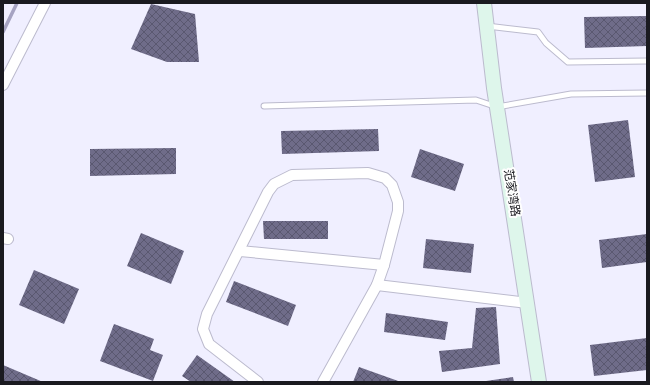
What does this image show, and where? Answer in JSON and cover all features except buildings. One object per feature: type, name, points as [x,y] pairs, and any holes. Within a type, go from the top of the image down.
[{"type":"main road","name":"范家湾路","points":[[484,3],[486,26],[539,382]]},
{"type":"street","points":[[3,85],[45,3]]},
{"type":"street","points":[[258,382],[209,344],[203,329],[207,314],[240,251],[268,192],[282,179],[297,175],[377,174],[388,182],[396,193],[398,202],[384,266],[377,285],[323,382]]},
{"type":"street","points":[[240,251],[384,266]]},
{"type":"street","points":[[377,285],[528,303]]},
{"type":"lane","points":[[486,26],[538,32],[546,43],[568,62],[647,62]]},
{"type":"lane","points":[[264,106],[476,100],[498,107],[571,94],[647,93]]},
{"type":"waterway","points":[[3,32],[17,3]]}]
